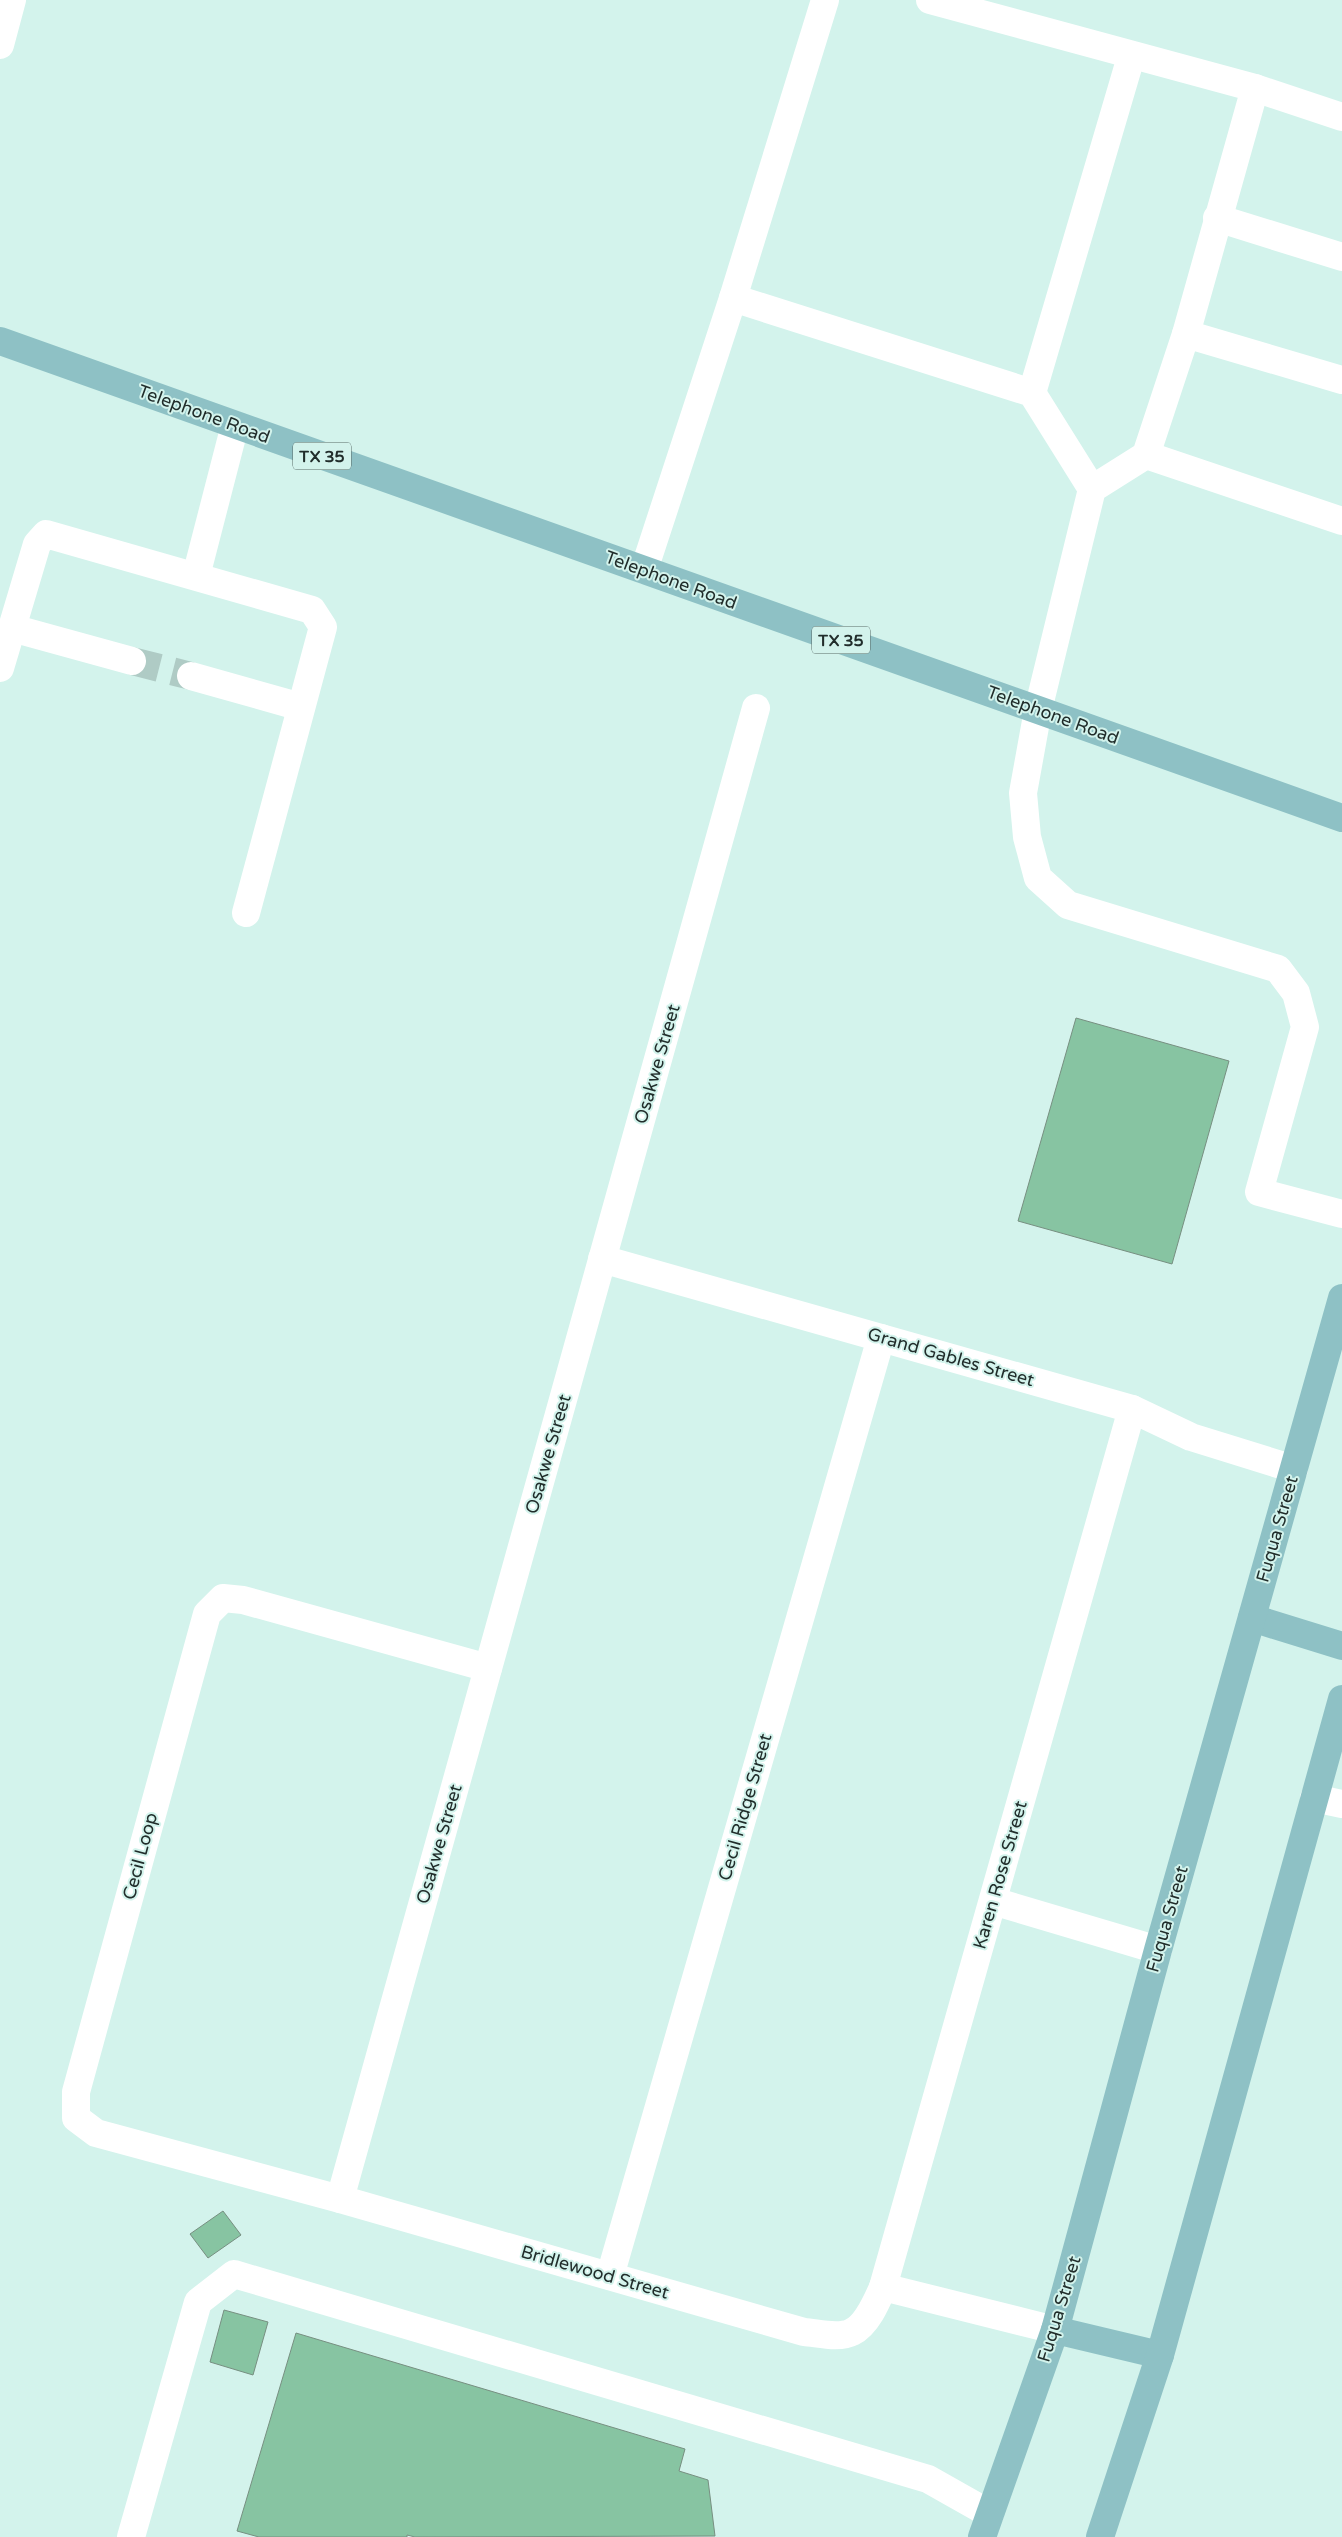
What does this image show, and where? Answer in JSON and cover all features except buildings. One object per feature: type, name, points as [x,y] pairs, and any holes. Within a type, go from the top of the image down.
[{"type":"main road","name":"Telephone Road","points":[[0,341],[1342,818]]},
{"type":"main road","name":"Fuqua Street","points":[[986,2525],[1055,2330],[1158,1950],[1342,1298]]},
{"type":"main road","points":[[1252,1618],[1342,1646]]},
{"type":"main road","points":[[1100,2537],[1160,2355],[1342,1699]]},
{"type":"main road","points":[[1055,2330],[1160,2355]]},
{"type":"street","points":[[0,45],[12,0]]},
{"type":"street","points":[[644,570],[733,298],[825,0]]},
{"type":"street","points":[[930,0],[1131,56],[1255,88],[1342,117]]},
{"type":"street","points":[[1032,393],[1131,56]]},
{"type":"street","points":[[1255,88],[1186,334],[1146,455],[1092,489],[1038,710],[1023,793],[1027,837],[1038,878],[1068,905],[1278,969],[1296,993],[1305,1027],[1259,1192],[1342,1214]]},
{"type":"street","points":[[1217,218],[1342,257]]},
{"type":"street","points":[[733,298],[1032,393],[1092,489]]},
{"type":"street","points":[[1186,334],[1342,380]]},
{"type":"street","points":[[196,576],[235,425]]},
{"type":"street","points":[[1146,455],[1342,521]]},
{"type":"street","points":[[0,668],[37,544],[46,534],[312,610],[323,627],[246,913]]},
{"type":"street","points":[[12,628],[132,661]]},
{"type":"street","points":[[191,676],[301,707]]},
{"type":"street","name":"Osakwe Street","points":[[340,2199],[756,708]]},
{"type":"street","name":"Grand Gables Street","points":[[602,1259],[1132,1409],[1191,1437],[1294,1469]]},
{"type":"street","name":"Cecil Ridge Street","points":[[610,2276],[880,1338]]},
{"type":"street","name":"Karen Rose Street","points":[[852,2332],[872,2312],[883,2287],[1132,1409]]},
{"type":"street","name":"Cecil Loop","points":[[340,2199],[96,2133],[76,2118],[76,2092],[207,1614],[223,1598],[243,1600],[488,1668]]},
{"type":"street","points":[[1314,1798],[1342,1804]]},
{"type":"street","points":[[993,1901],[1158,1950]]},
{"type":"street","name":"Bridlewood Street","points":[[340,2199],[804,2332],[831,2335],[852,2332]]},
{"type":"street","points":[[131,2537],[198,2302],[234,2274],[928,2479],[986,2525]]},
{"type":"street","points":[[883,2287],[1055,2330]]},
{"type":"tunnel","points":[[132,661],[191,676]]}]
